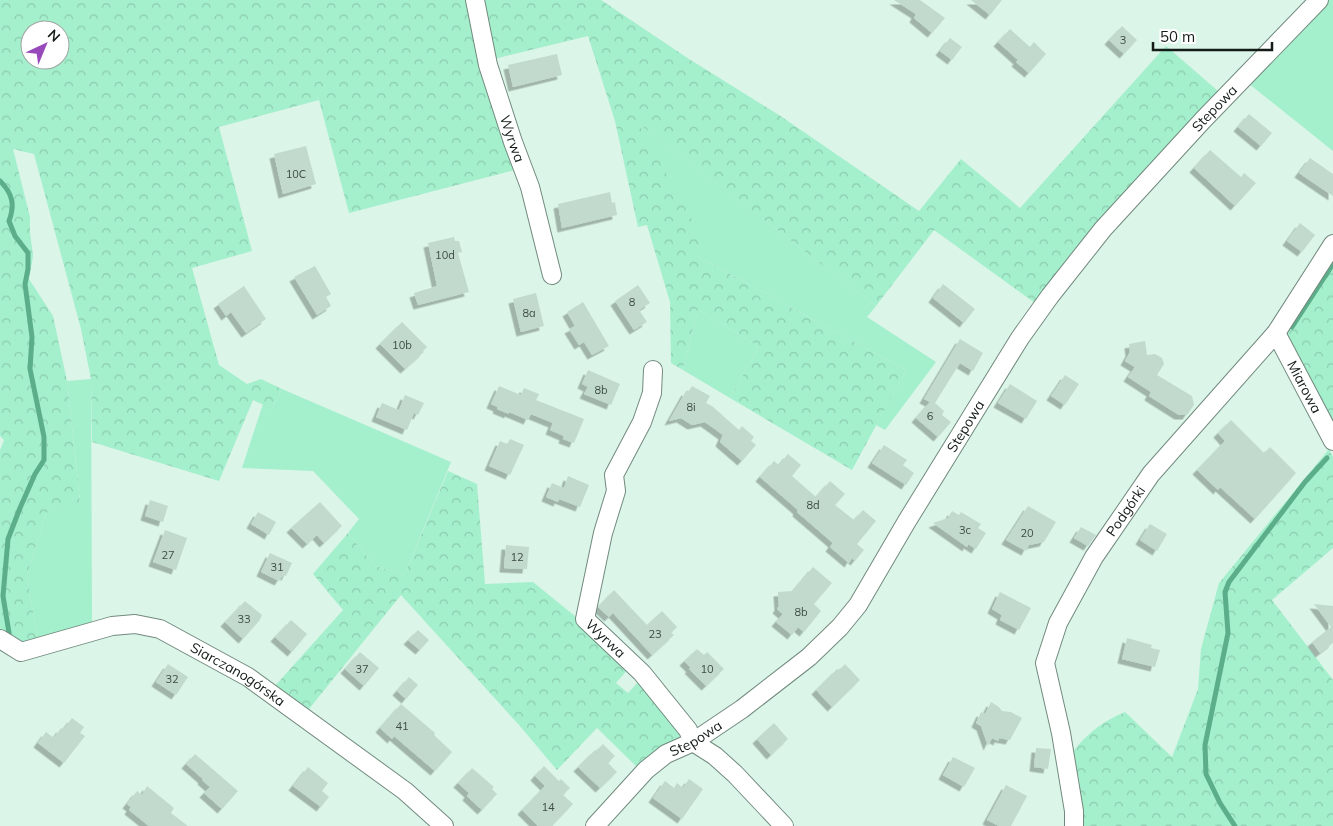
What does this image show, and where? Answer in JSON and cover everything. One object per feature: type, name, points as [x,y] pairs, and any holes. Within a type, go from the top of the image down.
[{"type":"street","name":"Wyrwa","points":[[476,0],[488,65],[530,187],[552,275]]},
{"type":"street","name":"Stepowa","points":[[595,826],[646,770],[666,754],[693,742],[742,709],[801,663],[840,627],[858,605],[907,521],[1015,346],[1050,296],[1109,222],[1203,120],[1319,0]]},
{"type":"street","name":"Podgórki","points":[[1074,826],[1074,811],[1061,733],[1045,663],[1058,623],[1094,558],[1152,474],[1276,333],[1333,244]]},
{"type":"street","name":"Miarowa","points":[[1276,333],[1333,441]]},
{"type":"street","name":"Wyrwa","points":[[653,370],[652,393],[642,422],[614,475],[616,491],[603,533],[585,619],[642,673],[688,730],[693,742],[715,756],[735,774],[784,826]]},
{"type":"street","name":"Siarczanogórska","points":[[0,639],[21,652],[112,626],[136,624],[160,629],[248,677],[405,791],[444,826]]},
{"type":"green space","points":[[0,0],[469,0],[515,170],[349,213],[319,100],[219,127],[252,251],[192,268],[219,365],[247,384],[261,379],[282,389],[272,409],[253,400],[219,481],[92,442],[91,379],[81,329],[34,154],[13,149],[30,217],[33,256],[29,279],[53,316],[67,381],[80,502],[46,513],[27,575],[38,642],[21,641],[3,634],[0,628],[0,450],[4,440],[0,436]]},
{"type":"green space","points":[[479,0],[601,0],[689,59],[779,115],[919,211],[961,159],[1020,208],[1166,46],[1218,91],[1076,250],[1035,303],[934,230],[876,306],[638,123],[705,243],[697,256],[906,370],[852,470],[730,398],[759,347],[698,309],[683,370],[671,363],[670,302],[647,225],[638,227],[615,121],[588,36],[490,60]]},
{"type":"green space","points":[[1328,0],[1333,0],[1333,151],[1248,83]]},
{"type":"green space","points":[[637,122],[876,306],[867,317],[936,362],[885,430],[876,425],[906,370],[697,256]]},
{"type":"green space","points":[[1333,253],[1333,430],[1282,331]]},
{"type":"green space","points":[[698,309],[759,347],[730,398],[683,370]]},
{"type":"green space","points":[[91,379],[92,626],[38,642],[27,575],[46,513],[80,501],[67,381]]},
{"type":"green space","points":[[282,389],[451,462],[404,576],[374,565],[348,533],[359,519],[313,471],[242,468],[263,404],[272,409]]},
{"type":"green space","points":[[1329,449],[1333,457],[1333,548],[1272,600],[1333,680],[1333,826],[1082,826],[1079,778],[1072,753],[1096,729],[1125,712],[1172,757],[1198,689],[1201,649],[1219,583]]},
{"type":"green space","points":[[448,471],[477,484],[485,584],[533,582],[576,617],[629,668],[616,683],[628,693],[639,681],[686,738],[638,768],[597,728],[557,770],[519,725],[401,595],[309,709],[275,686],[343,610],[313,574],[348,533],[374,565],[404,576]]},
{"type":"building","points":[[894,0],[920,0],[945,18],[932,33],[914,18],[916,14]]},
{"type":"building","points":[[971,0],[1002,0],[990,15]]},
{"type":"building","points":[[1122,26],[1137,40],[1124,54],[1109,40]]},
{"type":"building","points":[[1010,29],[1030,47],[1034,42],[1046,54],[1029,73],[998,42]]},
{"type":"building","points":[[950,38],[962,47],[952,60],[940,51]]},
{"type":"building","points":[[557,54],[562,75],[513,87],[508,65]]},
{"type":"building","points":[[1249,114],[1272,133],[1261,146],[1238,127]]},
{"type":"building","points":[[306,146],[316,184],[283,194],[274,154]]},
{"type":"building","points":[[1210,150],[1241,177],[1244,173],[1256,183],[1235,206],[1194,168]]},
{"type":"building","points":[[1310,158],[1333,174],[1333,196],[1299,173]]},
{"type":"building","points":[[610,192],[612,203],[615,202],[617,215],[562,228],[558,204]]},
{"type":"building","points":[[1300,223],[1315,235],[1302,252],[1287,241]]},
{"type":"building","points":[[454,237],[455,241],[459,241],[462,252],[458,253],[469,292],[418,305],[414,293],[437,286],[428,243]]},
{"type":"building","points":[[315,266],[331,294],[326,297],[331,306],[317,315],[294,277]]},
{"type":"building","points":[[943,284],[975,309],[964,323],[933,298]]},
{"type":"building","points":[[638,285],[650,303],[639,310],[647,322],[634,330],[615,301]]},
{"type":"building","points":[[244,286],[266,319],[246,333],[231,312],[226,316],[218,304]]},
{"type":"building","points":[[536,293],[544,326],[521,332],[513,299]]},
{"type":"building","points":[[583,302],[609,346],[592,355],[584,342],[579,345],[569,329],[575,326],[567,312]]},
{"type":"building","points":[[402,322],[427,347],[405,369],[380,344]]},
{"type":"building","points":[[960,339],[983,353],[973,371],[960,363],[935,403],[944,411],[942,415],[951,422],[938,437],[916,418],[930,402],[924,399]]},
{"type":"building","points":[[1145,341],[1147,355],[1155,354],[1162,358],[1164,364],[1157,375],[1192,396],[1194,405],[1187,415],[1179,415],[1149,396],[1151,392],[1128,377],[1135,367],[1125,361],[1130,352],[1129,344]]},
{"type":"building","points":[[588,370],[620,384],[611,405],[584,394],[588,387],[582,384]]},
{"type":"building","points":[[1065,375],[1079,384],[1065,405],[1051,396]]},
{"type":"building","points":[[1010,384],[1037,401],[1026,419],[998,403]]},
{"type":"building","points":[[499,386],[521,395],[524,388],[539,394],[536,400],[584,419],[574,443],[563,439],[564,436],[550,430],[553,423],[531,414],[528,420],[497,409],[498,407],[491,404]]},
{"type":"building","points":[[692,386],[710,396],[706,403],[739,430],[742,426],[754,437],[751,441],[756,445],[742,461],[720,442],[723,435],[705,422],[692,425],[681,418],[669,421],[686,391],[688,392]]},
{"type":"building","points":[[405,395],[424,403],[418,415],[414,413],[407,430],[376,417],[382,403],[399,410]]},
{"type":"building","points":[[1231,420],[1264,453],[1270,447],[1296,473],[1255,519],[1220,487],[1218,490],[1197,470],[1225,441],[1218,433]]},
{"type":"building","points":[[510,439],[524,445],[510,475],[489,466],[500,441],[507,444]]},
{"type":"building","points":[[884,445],[907,460],[903,465],[914,473],[906,485],[872,463]]},
{"type":"building","points":[[788,454],[801,465],[792,476],[816,497],[830,481],[845,494],[835,505],[854,520],[863,510],[876,521],[857,544],[864,550],[855,561],[852,558],[849,563],[830,547],[833,543],[760,477],[774,461],[779,465]]},
{"type":"building","points":[[568,476],[589,485],[580,507],[559,499],[558,502],[546,497],[552,483],[564,488]]},
{"type":"building","points":[[150,500],[168,506],[163,522],[145,516]]},
{"type":"building","points":[[320,502],[342,526],[324,543],[317,535],[307,544],[291,528]]},
{"type":"building","points":[[1028,506],[1056,522],[1044,542],[1029,545],[1026,551],[1006,540]]},
{"type":"building","points":[[952,511],[959,515],[961,512],[981,524],[978,528],[986,533],[976,549],[968,544],[967,547],[933,523],[948,518]]},
{"type":"building","points":[[258,512],[276,522],[269,535],[251,524]]},
{"type":"building","points":[[1150,524],[1167,534],[1157,551],[1140,540]]},
{"type":"building","points":[[1081,527],[1096,535],[1088,546],[1074,538]]},
{"type":"building","points":[[165,530],[187,538],[176,570],[153,562]]},
{"type":"building","points":[[506,545],[529,547],[527,569],[504,568]]},
{"type":"building","points":[[270,553],[292,563],[286,576],[283,575],[279,581],[261,572]]},
{"type":"building","points":[[813,567],[832,583],[814,604],[821,611],[804,632],[798,627],[792,635],[776,622],[783,614],[777,609],[779,606],[778,592],[793,591]]},
{"type":"building","points":[[614,590],[647,625],[662,611],[677,627],[671,633],[674,635],[652,655],[613,613],[609,617],[598,607]]},
{"type":"building","points":[[1000,592],[1031,608],[1019,630],[1000,620],[1002,615],[992,609]]},
{"type":"building","points":[[245,601],[262,615],[243,639],[225,622]]},
{"type":"building","points":[[1314,604],[1333,606],[1333,643],[1320,653],[1312,642],[1331,627]]},
{"type":"building","points":[[291,620],[307,634],[292,652],[275,637]]},
{"type":"building","points":[[418,630],[429,640],[420,650],[408,640]]},
{"type":"building","points":[[1127,638],[1152,645],[1151,648],[1160,650],[1155,667],[1122,659]]},
{"type":"building","points":[[697,649],[704,655],[707,652],[724,669],[706,686],[689,669],[691,668],[684,661]]},
{"type":"building","points":[[360,652],[379,668],[364,686],[345,669]]},
{"type":"building","points":[[168,664],[188,677],[176,695],[156,682]]},
{"type":"building","points":[[845,664],[860,680],[832,707],[816,690],[837,669],[839,670]]},
{"type":"building","points":[[409,677],[418,685],[406,699],[397,691]]},
{"type":"building","points":[[991,702],[1002,711],[1011,712],[1022,718],[1010,740],[999,738],[998,741],[992,738],[988,746],[981,726],[976,723],[981,712],[985,714]]},
{"type":"building","points":[[401,704],[435,733],[434,735],[452,752],[435,771],[394,736],[392,739],[380,728]]},
{"type":"building","points":[[72,718],[84,727],[80,733],[85,736],[64,763],[38,743],[46,732],[54,738]]},
{"type":"building","points":[[774,723],[788,739],[771,755],[757,739]]},
{"type":"building","points":[[603,744],[615,756],[608,763],[617,772],[600,788],[578,767]]},
{"type":"building","points":[[1036,748],[1051,749],[1048,769],[1034,767]]},
{"type":"building","points":[[195,754],[238,791],[222,809],[204,793],[210,787],[186,764]]},
{"type":"building","points":[[953,757],[975,768],[964,787],[943,775]]},
{"type":"building","points":[[544,766],[559,781],[561,779],[570,788],[563,795],[573,804],[552,826],[538,826],[522,810],[545,786],[535,776]]},
{"type":"building","points":[[308,767],[328,783],[322,791],[329,797],[321,807],[293,786]]},
{"type":"building","points":[[472,768],[494,787],[492,789],[497,794],[482,810],[467,796],[469,793],[458,783]]},
{"type":"building","points":[[689,779],[703,789],[682,819],[653,798],[665,781],[674,788],[677,783],[683,788]]},
{"type":"building","points":[[1006,785],[1027,796],[1011,826],[999,826],[987,820]]},
{"type":"building","points":[[147,786],[174,808],[171,813],[188,826],[149,826],[129,810],[131,807],[127,804],[137,791],[142,795]]},
{"type":"waterway","points":[[0,181],[8,190],[12,200],[9,221],[15,236],[28,253],[28,269],[25,284],[32,337],[30,369],[44,437],[44,460],[35,474],[8,539],[3,596],[10,639]]},
{"type":"waterway","points":[[1292,327],[1333,264]]},
{"type":"waterway","points":[[1235,826],[1220,803],[1206,774],[1205,745],[1228,633],[1225,592],[1229,582],[1305,482],[1327,458]]}]
